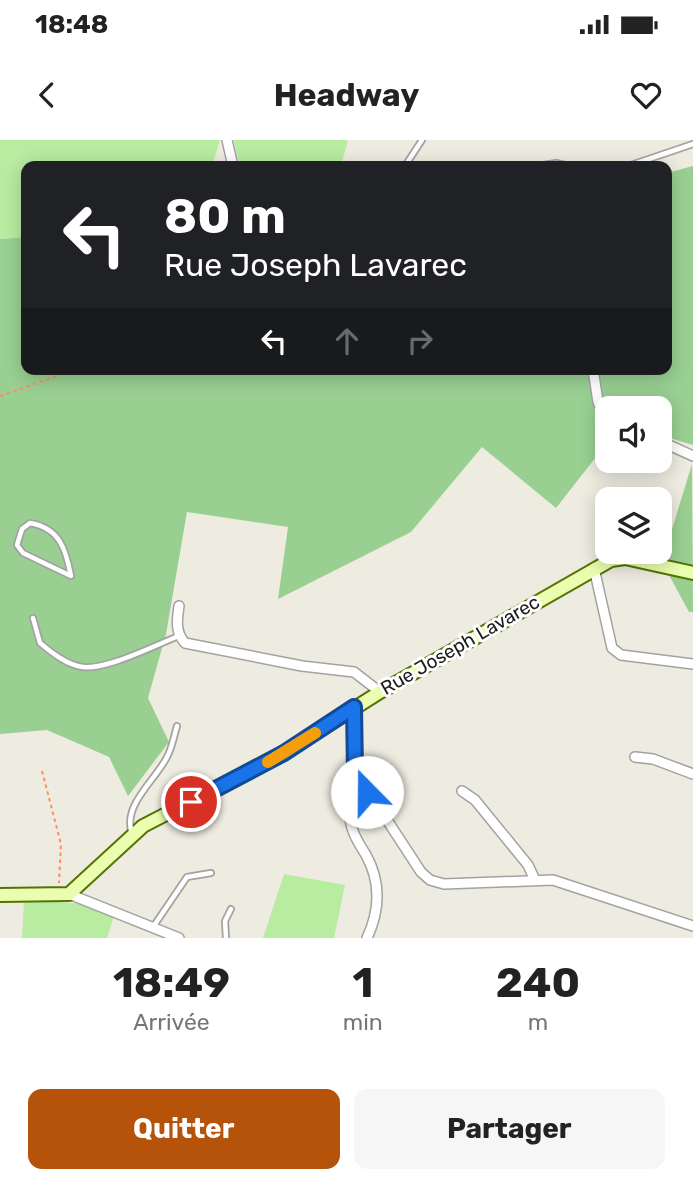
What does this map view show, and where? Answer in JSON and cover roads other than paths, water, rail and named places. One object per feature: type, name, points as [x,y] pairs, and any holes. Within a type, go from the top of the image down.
[{"type":"street","points":[[228,140],[232,161]]},
{"type":"street","points":[[594,375],[597,396]]},
{"type":"street","points":[[672,446],[693,456]]},
{"type":"street","name":"Rue Joseph Lavarec","points":[[65,894],[143,826],[284,753],[354,707],[594,568],[625,558],[693,573]]},
{"type":"street","points":[[594,568],[612,648],[621,655],[693,664]]},
{"type":"street","points":[[179,606],[176,624],[179,636],[185,643],[208,650],[354,672],[380,692]]},
{"type":"street","points":[[354,707],[355,771],[350,806],[354,834],[368,859],[378,890],[376,912],[367,938]]},
{"type":"street","points":[[635,757],[653,759],[693,774]]},
{"type":"street","points":[[355,771],[421,872],[430,880],[444,884],[534,878],[553,880],[693,926]]},
{"type":"street","points":[[462,791],[475,800],[528,865],[534,878]]},
{"type":"street","points":[[350,806],[367,792]]},
{"type":"street","points":[[0,895],[65,894],[179,938]]},
{"type":"lane","points":[[408,161],[422,140]]},
{"type":"lane","points":[[680,146],[684,140]]},
{"type":"lane","points":[[641,161],[680,146],[693,144]]},
{"type":"lane","points":[[30,523],[54,532],[66,551],[71,576],[23,553],[17,545],[22,529],[30,523]]},
{"type":"lane","points":[[33,618],[40,643],[65,661],[84,667],[102,664],[179,636]]},
{"type":"lane","points":[[132,835],[130,821],[135,802],[168,757],[177,726]]},
{"type":"lane","points":[[152,928],[187,877],[211,873]]},
{"type":"lane","points":[[226,938],[225,921],[231,909]]}]
